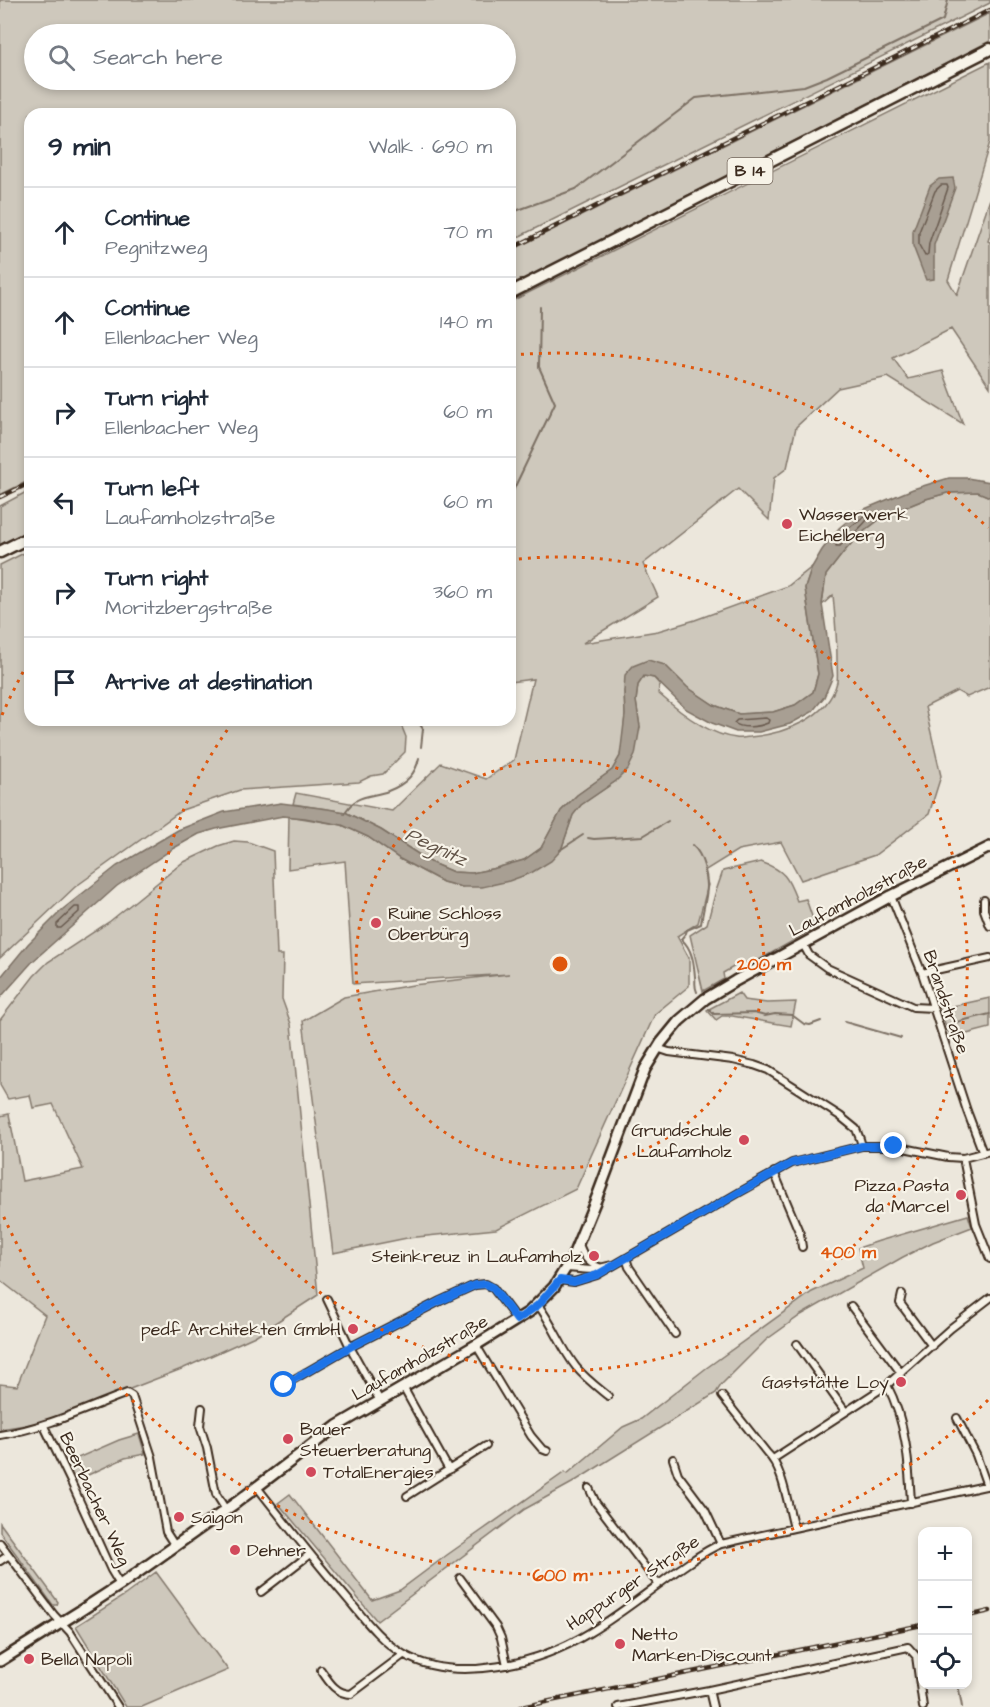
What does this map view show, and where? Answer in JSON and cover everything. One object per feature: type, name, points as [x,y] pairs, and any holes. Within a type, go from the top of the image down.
[{"type":"main road","name":"B 14","points":[[516,290],[990,49]]},
{"type":"main road","points":[[0,552],[24,540]]},
{"type":"main road","name":"Laufamholzstraße","points":[[0,1661],[120,1585],[226,1510],[330,1431],[476,1345],[538,1305],[560,1280],[579,1244],[641,1079],[657,1048],[675,1026],[697,1005],[720,990],[891,896],[990,847]]},
{"type":"street","name":"Brandstraße","points":[[891,896],[922,973],[967,1111],[987,1152]]},
{"type":"street","points":[[984,900],[984,910],[990,926]]},
{"type":"street","points":[[803,944],[809,955],[827,968],[913,1007],[933,1008]]},
{"type":"street","points":[[922,973],[990,958]]},
{"type":"street","points":[[657,1048],[669,1053],[744,1062],[768,1070],[850,1124],[856,1130],[862,1146]]},
{"type":"street","points":[[560,1280],[574,1282],[592,1278],[792,1163],[862,1146],[894,1146],[933,1155],[963,1158],[987,1152]]},
{"type":"street","points":[[963,1158],[976,1224],[990,1259]]},
{"type":"street","points":[[774,1172],[800,1234],[802,1247]]},
{"type":"street","points":[[579,1244],[588,1261],[600,1268]]},
{"type":"street","points":[[626,1258],[629,1267],[675,1334]]},
{"type":"street","points":[[567,1268],[585,1270],[612,1265]]},
{"type":"street","points":[[284,1385],[350,1347],[469,1287],[489,1285],[517,1320]]},
{"type":"street","points":[[902,1294],[900,1303],[932,1346]]},
{"type":"street","points":[[773,1459],[887,1385],[990,1298]]},
{"type":"street","points":[[327,1299],[380,1401]]},
{"type":"street","points":[[538,1305],[574,1365],[608,1396]]},
{"type":"street","points":[[851,1306],[901,1373]]},
{"type":"street","points":[[797,1344],[845,1411]]},
{"type":"street","points":[[476,1345],[531,1436],[542,1449],[547,1451]]},
{"type":"street","points":[[887,1385],[895,1405],[908,1454],[911,1503]]},
{"type":"street","points":[[403,1387],[449,1470]]},
{"type":"street","points":[[0,1436],[44,1426],[128,1393],[136,1402],[152,1457],[166,1532],[175,1546]]},
{"type":"street","points":[[722,1396],[773,1459],[794,1528]]},
{"type":"street","points":[[202,1408],[200,1426],[216,1494],[226,1510]]},
{"type":"street","name":"Happurger Straße","points":[[257,1487],[369,1625],[386,1641],[403,1655],[439,1667],[478,1669],[535,1658],[581,1638],[620,1614],[703,1553],[721,1545],[988,1486],[976,1455],[957,1418]]},
{"type":"street","name":"Beerbacher Weg","points":[[44,1426],[120,1585]]},
{"type":"street","points":[[408,1496],[486,1446]]},
{"type":"street","points":[[673,1459],[678,1474],[705,1510],[721,1545]]},
{"type":"street","points":[[589,1488],[596,1503],[658,1584]]},
{"type":"street","points":[[0,1543],[54,1615],[72,1635],[118,1707]]},
{"type":"street","points":[[261,1592],[310,1554]]},
{"type":"street","points":[[0,1561],[9,1555]]},
{"type":"street","points":[[460,1578],[493,1621],[501,1638],[507,1665]]},
{"type":"street","points":[[618,1707],[710,1690],[908,1647],[914,1653],[918,1666],[923,1707]]},
{"type":"street","points":[[321,1670],[335,1689],[343,1694],[351,1694],[403,1655]]},
{"type":"street","points":[[710,1690],[713,1707]]},
{"type":"shaded area","points":[[0,0],[990,0],[990,3],[516,238],[516,108],[24,108],[24,483],[0,495]]},
{"type":"shaded area","points":[[990,13],[990,41],[516,284],[516,248]]},
{"type":"shaded area","points":[[990,62],[990,142],[948,280],[957,295],[990,199],[988,241],[990,242],[990,387],[951,329],[893,358],[908,379],[943,371],[963,424],[888,377],[838,388],[796,427],[787,468],[774,478],[769,520],[738,489],[643,564],[658,597],[583,643],[658,631],[695,620],[788,586],[812,567],[805,588],[818,674],[813,692],[795,705],[773,712],[739,714],[714,705],[687,687],[675,675],[648,660],[624,691],[625,715],[620,756],[612,770],[577,795],[561,811],[541,848],[524,860],[496,868],[472,873],[453,872],[432,863],[381,830],[345,812],[293,804],[296,793],[392,811],[441,763],[486,779],[514,760],[533,679],[516,681],[516,299]]},
{"type":"shaded area","points":[[979,492],[990,497],[990,687],[967,697],[957,691],[925,707],[941,776],[929,814],[875,855],[801,880],[781,842],[738,850],[704,871],[708,885],[698,923],[677,936],[689,958],[689,986],[655,1014],[576,1189],[496,1229],[407,1238],[333,1253],[303,1021],[344,997],[413,985],[509,974],[353,984],[345,861],[288,869],[289,816],[342,825],[368,837],[400,859],[443,882],[462,887],[561,850],[573,815],[581,805],[616,781],[640,727],[636,701],[638,685],[644,676],[654,678],[660,685],[658,693],[684,714],[704,727],[726,736],[739,738],[763,735],[790,728],[802,722],[824,706],[837,682],[833,595],[822,605],[826,575],[858,536],[884,516],[947,493]]},
{"type":"shaded area","points":[[24,493],[24,535],[0,547],[0,506]]},
{"type":"shaded area","points":[[24,553],[24,726],[401,726],[406,737],[405,752],[383,774],[371,776],[359,782],[240,790],[182,810],[75,887],[0,958],[0,565]]},
{"type":"shaded area","points":[[234,841],[248,842],[273,851],[277,955],[283,955],[282,999],[291,1024],[318,1295],[255,1336],[184,1368],[45,1422],[0,1429],[0,1384],[17,1386],[45,1315],[0,1280],[0,1116],[9,1114],[22,1181],[83,1169],[53,1104],[33,1108],[30,1095],[8,1099],[0,1085],[0,1020],[34,976],[48,962],[109,922],[182,863]]},
{"type":"shaded area","points":[[761,862],[785,876],[797,901],[806,899],[816,928],[750,965],[742,962],[723,973],[724,979],[703,991],[690,935],[707,924],[723,871]]},
{"type":"shaded area","points":[[739,993],[744,1000],[767,1003],[796,1002],[791,1026],[732,1016],[722,1016],[716,1020],[707,1010]]},
{"type":"shaded area","points":[[990,998],[990,1028],[951,1038],[939,1009]]},
{"type":"shaded area","points":[[968,1215],[972,1227],[903,1257],[801,1315],[766,1340],[721,1385],[716,1393],[572,1483],[525,1509],[377,1621],[278,1503],[290,1494],[372,1600],[400,1590],[565,1472],[567,1474],[623,1427],[641,1419],[705,1369],[812,1292],[863,1268],[858,1248]]},
{"type":"shaded area","points":[[139,1434],[145,1454],[125,1458],[75,1481],[66,1463],[119,1440]]},
{"type":"shaded area","points":[[0,1523],[58,1602],[57,1605],[53,1605],[0,1532]]},
{"type":"shaded area","points":[[156,1572],[228,1670],[142,1707],[126,1707],[76,1626]]},
{"type":"water","points":[[953,178],[955,188],[934,245],[934,279],[926,280],[913,246],[913,231],[930,186],[939,179]]},
{"type":"water","points":[[949,478],[990,482],[990,497],[978,492],[947,493],[884,516],[858,536],[826,575],[822,604],[833,676],[824,697],[812,712],[790,724],[759,732],[736,732],[712,723],[686,709],[654,678],[644,676],[638,685],[636,701],[640,727],[635,755],[628,769],[616,781],[581,805],[573,815],[561,850],[551,861],[531,873],[482,887],[462,887],[443,882],[400,859],[368,837],[342,825],[283,816],[216,829],[199,834],[174,848],[117,886],[33,961],[0,998],[0,978],[28,944],[63,909],[117,866],[178,830],[224,812],[281,803],[345,812],[381,830],[432,863],[453,872],[472,873],[524,860],[541,848],[561,811],[577,795],[612,770],[620,756],[625,715],[625,675],[633,666],[648,660],[665,665],[687,687],[714,705],[739,714],[773,712],[795,705],[813,692],[818,674],[805,588],[812,567],[822,550],[839,528],[860,511],[913,489]]},
{"type":"waterway","points":[[516,211],[576,189],[696,98],[804,86],[943,20],[948,0]]},
{"type":"waterway","points":[[516,484],[555,403],[539,367],[540,307]]},
{"type":"waterway","points":[[421,726],[423,729],[421,747]]},
{"type":"waterway","points":[[344,814],[357,800],[399,786],[412,774],[419,758]]},
{"type":"waterway","points":[[588,838],[643,836],[668,821]]},
{"type":"waterway","points":[[560,850],[583,835]]},
{"type":"waterway","points":[[692,845],[700,854],[704,866],[707,882],[706,895],[701,924],[687,930],[681,939],[692,956],[697,992]]},
{"type":"waterway","points":[[709,1009],[714,1014],[792,1015],[804,1024],[810,1025],[821,1021]]},
{"type":"waterway","points":[[948,1024],[990,1014]]},
{"type":"waterway","points":[[845,1022],[901,1038]]},
{"type":"waterway","points":[[959,1689],[962,1707]]},
{"type":"railway","points":[[516,246],[990,10]]},
{"type":"railway","points":[[0,497],[24,486]]},
{"type":"railway","points":[[972,1615],[990,1611]]},
{"type":"railway","points":[[521,1707],[918,1626]]},
{"type":"place","name":"Wasserwerk Eichelberg","points":[[787,524]]},
{"type":"place","name":"Ruine Schloss Oberbürg","points":[[376,923]]},
{"type":"place","name":"Grundschule Laufamholz","points":[[744,1140]]},
{"type":"place","name":"Pizza Pasta da Marcel","points":[[961,1195]]},
{"type":"place","name":"Steinkreuz in Laufamholz","points":[[594,1256]]},
{"type":"place","name":"pedf Architekten GmbH","points":[[353,1329]]},
{"type":"place","name":"Gaststätte Loy","points":[[901,1382]]},
{"type":"place","name":"Bauer Steuerberatung","points":[[288,1439]]},
{"type":"place","name":"TotalEnergies","points":[[311,1472]]},
{"type":"place","name":"Saigon","points":[[179,1517]]},
{"type":"place","name":"Dehner","points":[[235,1550]]},
{"type":"place","name":"Netto Marken-Discount","points":[[620,1644]]},
{"type":"place","name":"Bella Napoli","points":[[29,1659]]},
{"type":"route","points":[[284,1385],[350,1347],[475,1285],[486,1284],[493,1288],[517,1320],[538,1305],[560,1280],[574,1282],[592,1278],[792,1163],[862,1146],[894,1146]]},
{"type":"water label","name":"Pegnitz","points":[[436,847]]}]
